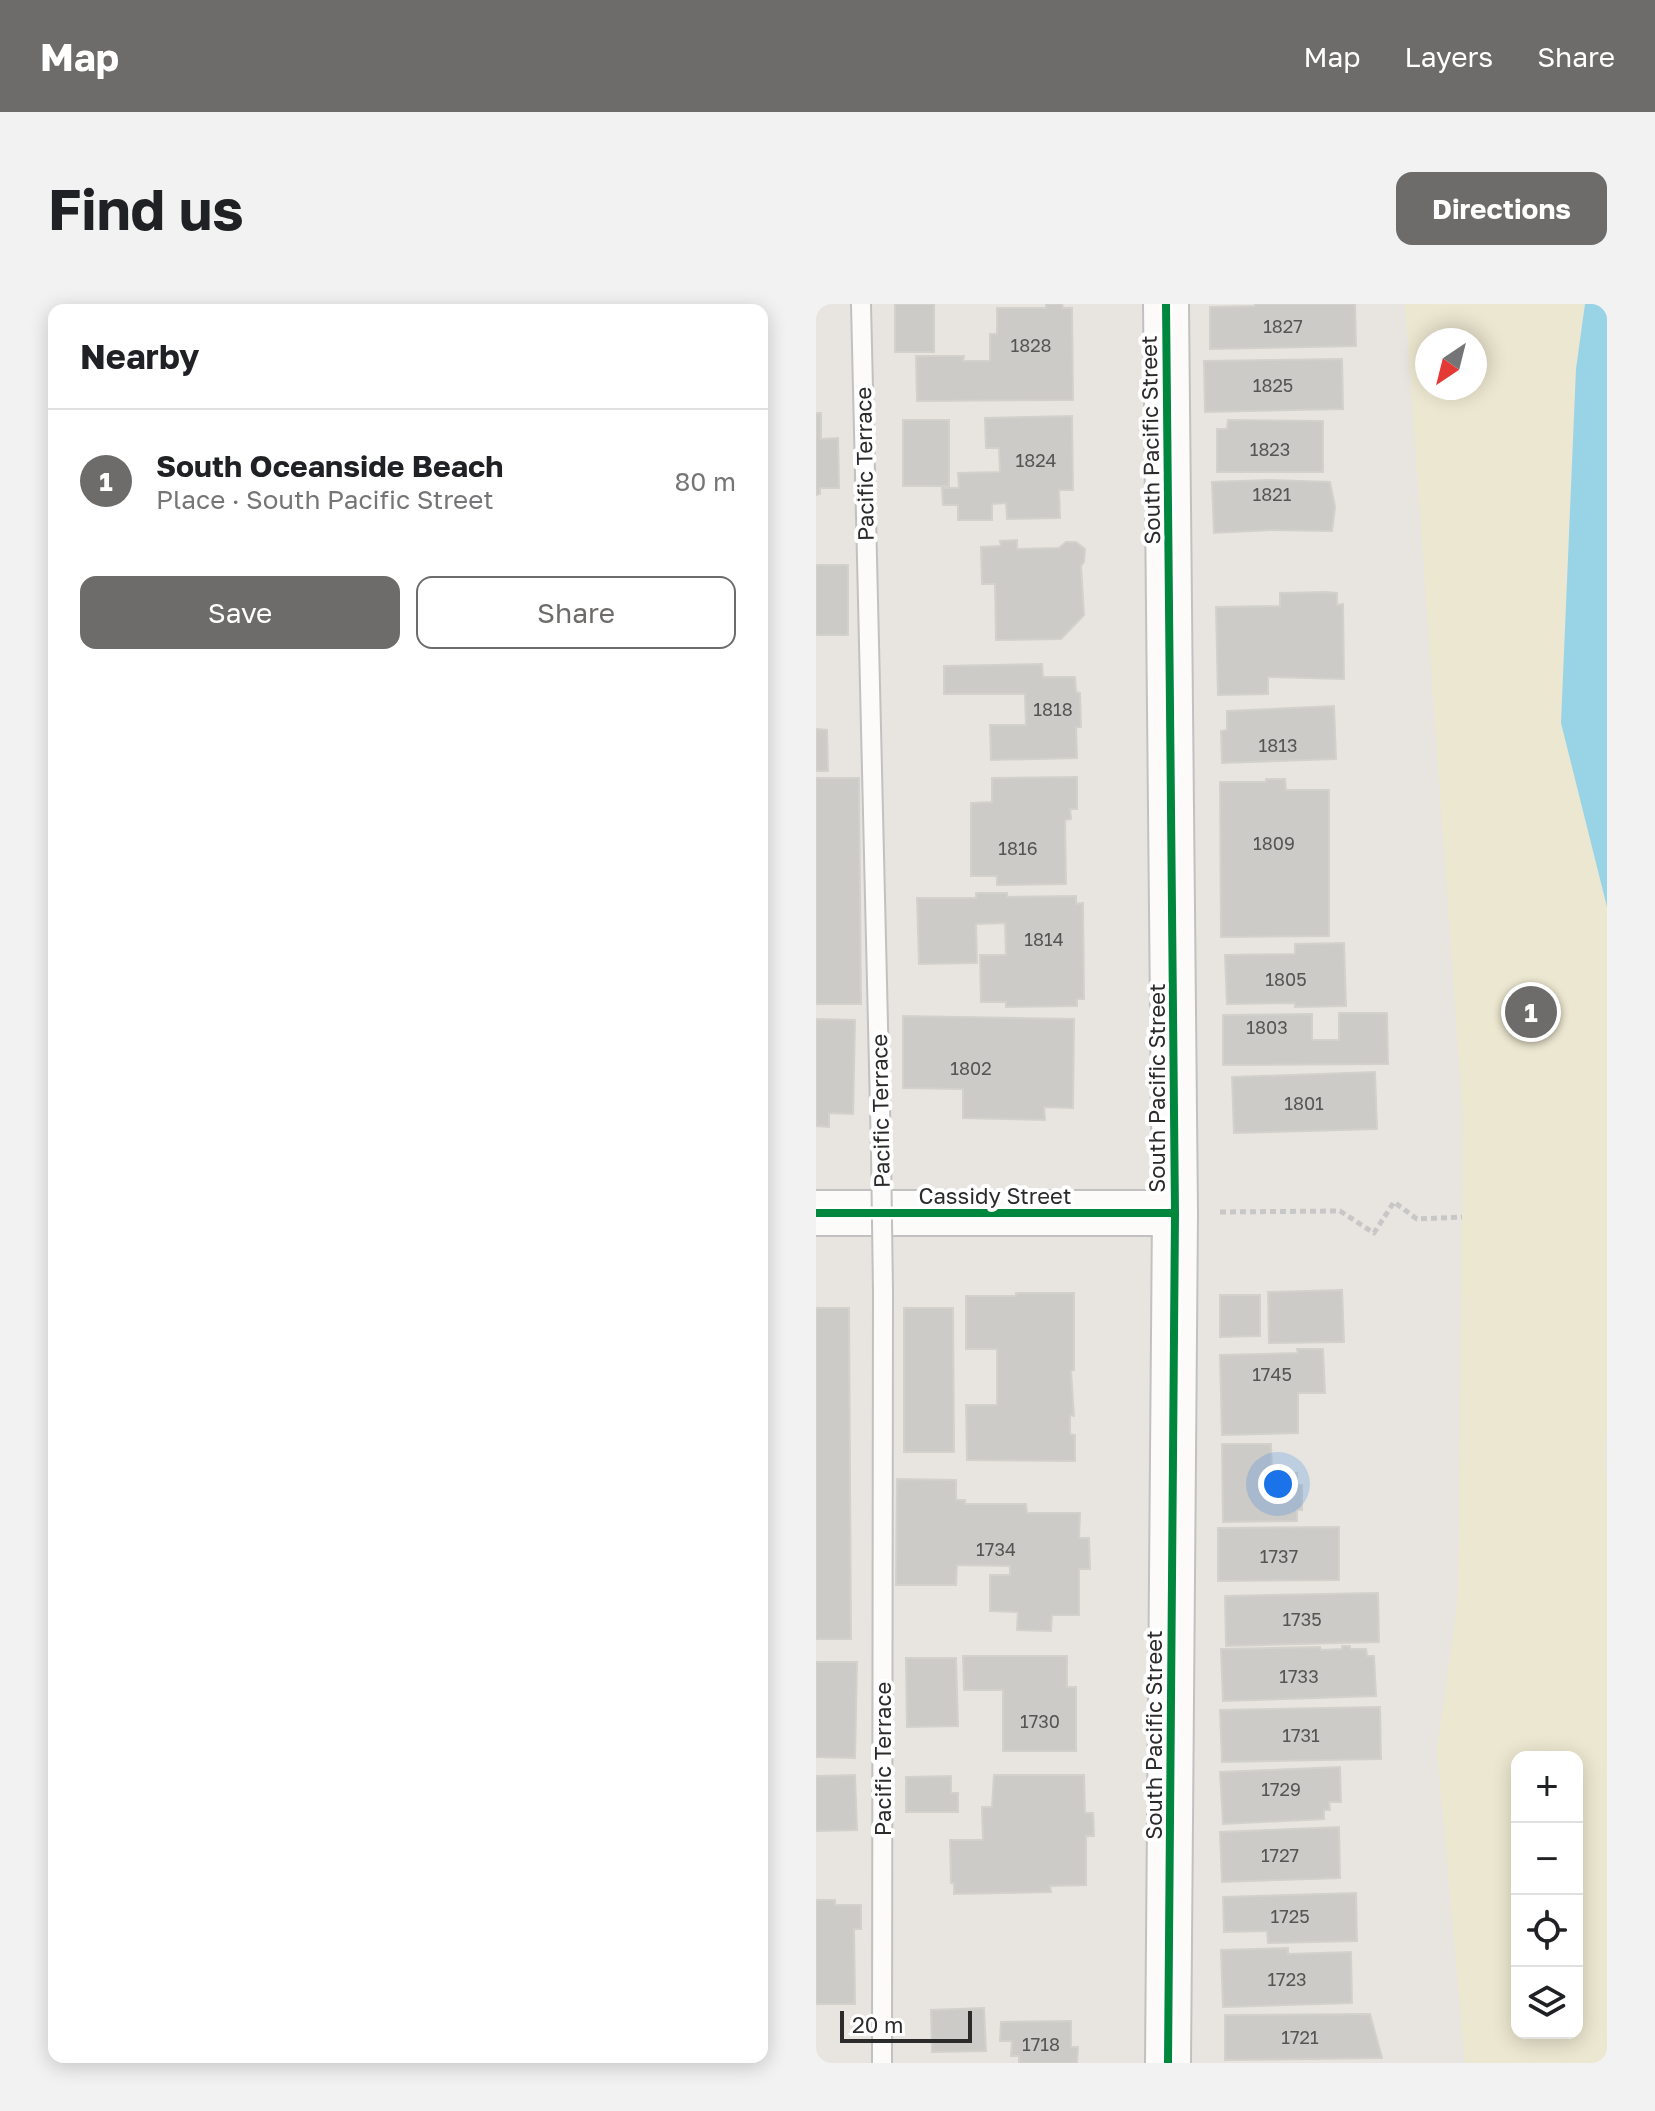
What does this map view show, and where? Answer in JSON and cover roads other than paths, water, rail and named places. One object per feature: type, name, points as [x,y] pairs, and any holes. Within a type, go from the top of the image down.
[{"type":"main road","name":"South Pacific Street","points":[[1166,304],[1175,1213],[1168,2063]]},
{"type":"main road","name":"Cassidy Street","points":[[816,1213],[1175,1213]]},
{"type":"lane","name":"Pacific Terrace","points":[[861,304],[883,1291],[882,2063]]},
{"type":"water","points":[[1585,304],[1607,304],[1607,907],[1561,723],[1576,369]]},
{"type":"place","name":"South Oceanside Beach","points":[[1531,1012]]}]
